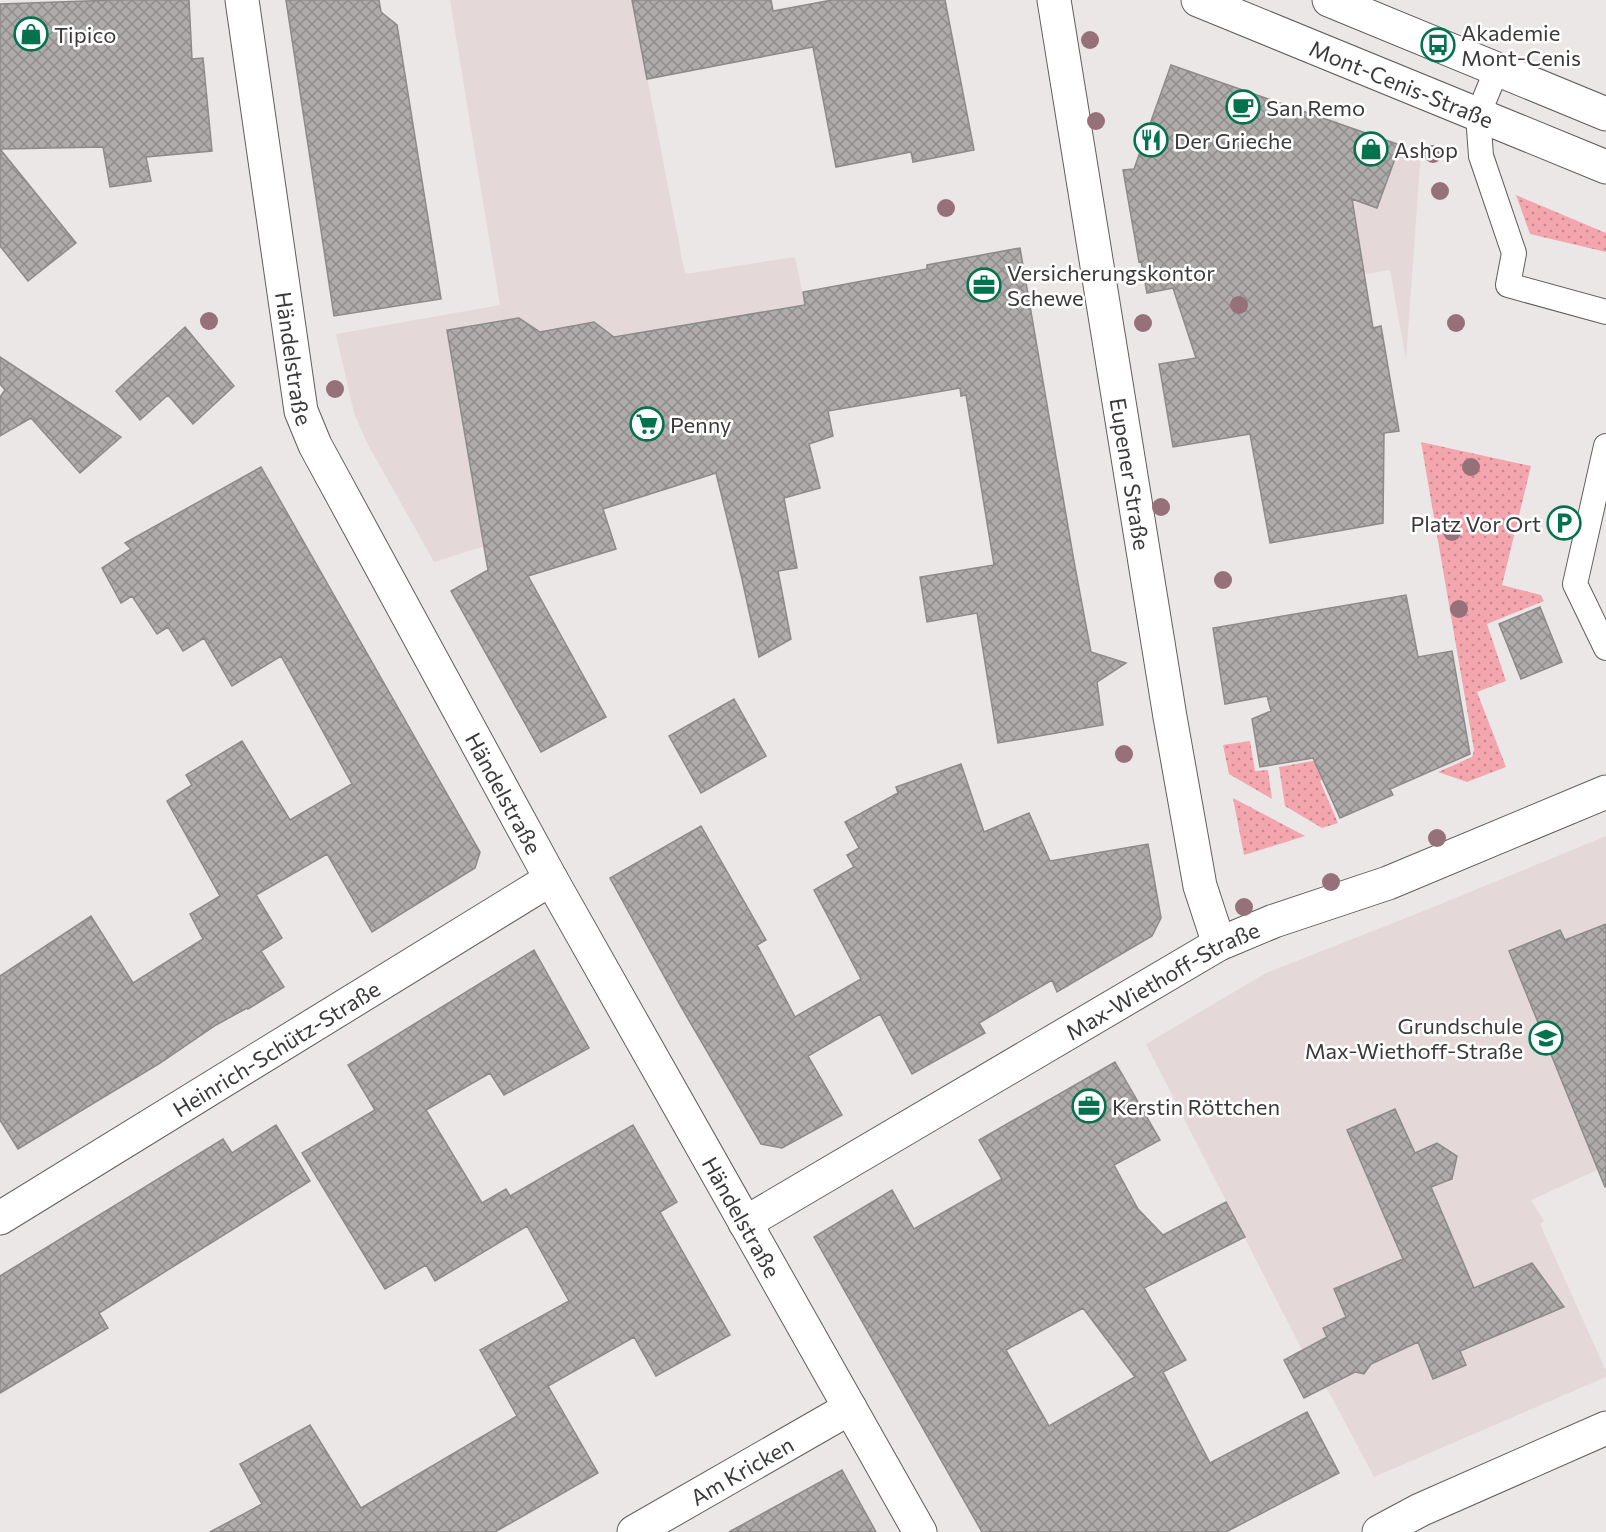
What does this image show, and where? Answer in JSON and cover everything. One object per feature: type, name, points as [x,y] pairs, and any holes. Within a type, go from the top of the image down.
[{"type":"street","name":"Händelstraße","points":[[243,0],[301,411],[315,445],[551,879],[920,1532]]},
{"type":"street","name":"Eupener Straße","points":[[1054,0],[1170,717],[1200,886],[1220,944]]},
{"type":"street","name":"Mont-Cenis-Straße","points":[[1198,0],[1606,168]]},
{"type":"street","points":[[1329,0],[1606,114]]},
{"type":"street","name":"Max-Wiethoff-Straße","points":[[745,1223],[1220,944],[1274,921],[1388,883],[1606,792]]},
{"type":"street","name":"Heinrich-Schütz-Straße","points":[[0,1218],[551,879]]},
{"type":"street","name":"Am Kricken","points":[[634,1532],[850,1408]]},
{"type":"street","points":[[1379,1532],[1420,1510],[1606,1428]]},
{"type":"lane","points":[[1497,69],[1478,115],[1481,156],[1514,252],[1508,285],[1606,312]]},
{"type":"lane","points":[[1606,446],[1575,584],[1606,648]]},
{"type":"shaded area","points":[[450,0],[632,0],[685,274],[795,257],[833,436],[434,562],[366,441],[354,413],[336,334],[500,305]]},
{"type":"shaded area","points":[[1171,65],[1338,120],[1338,123],[1421,152],[1406,360],[1390,270],[1321,282],[1214,185],[1128,200],[1123,170],[1134,168]]},
{"type":"shaded area","points":[[1516,195],[1606,233],[1606,252],[1530,234]]},
{"type":"shaded area","points":[[1421,442],[1531,466],[1502,585],[1541,595],[1544,601],[1487,624],[1506,681],[1477,692],[1506,767],[1467,782],[1438,772],[1472,757],[1474,750]]},
{"type":"shaded area","points":[[1250,741],[1255,771],[1268,770],[1272,799],[1229,774],[1223,745]]},
{"type":"shaded area","points":[[1324,759],[1327,776],[1320,781],[1338,823],[1322,828],[1285,806],[1279,767]]},
{"type":"shaded area","points":[[1233,798],[1305,836],[1244,855]]},
{"type":"shaded area","points":[[1606,836],[1606,1166],[1531,1200],[1544,1221],[1540,1224],[1606,1371],[1606,1377],[1374,1477],[1306,1349],[1302,1350],[1146,1044],[1266,973]]},
{"type":"building","points":[[189,0],[192,59],[203,58],[212,151],[146,157],[151,181],[110,187],[103,147],[0,149],[0,4]]},
{"type":"building","points":[[286,0],[379,0],[381,12],[397,25],[441,299],[334,316]]},
{"type":"building","points":[[632,0],[771,0],[773,11],[832,0],[945,0],[974,150],[913,162],[911,152],[836,167],[813,47],[647,79]]},
{"type":"building","points":[[1171,65],[1400,145],[1377,208],[1352,199],[1373,328],[1381,326],[1399,431],[1384,433],[1383,523],[1270,543],[1250,434],[1173,447],[1159,364],[1196,358],[1173,288],[1147,293],[1141,261],[1139,262],[1123,170],[1134,169]]},
{"type":"building","points":[[0,149],[76,243],[28,281],[0,246]]},
{"type":"building","points":[[1020,248],[1091,652],[1126,663],[1097,682],[1103,725],[998,743],[977,613],[927,622],[920,577],[994,565],[966,395],[961,396],[960,388],[828,411],[833,436],[809,444],[820,488],[784,498],[797,568],[778,571],[791,639],[759,657],[716,473],[603,509],[616,549],[528,576],[606,717],[541,752],[451,591],[488,570],[447,330],[519,318],[540,332],[594,322],[614,337],[805,305],[803,292],[927,269],[927,265]]},
{"type":"building","points":[[185,327],[234,386],[193,424],[168,395],[140,420],[116,391]]},
{"type":"building","points":[[0,357],[121,437],[80,473],[31,418],[0,436],[0,397],[5,390],[0,384]]},
{"type":"building","points":[[261,467],[480,852],[475,868],[372,932],[327,854],[256,895],[282,938],[261,951],[284,987],[216,1025],[160,1063],[18,1149],[0,1120],[0,976],[91,916],[133,983],[203,939],[190,914],[220,896],[167,801],[192,785],[186,775],[242,741],[290,820],[352,784],[281,656],[232,686],[204,638],[183,651],[168,627],[157,634],[132,596],[121,603],[102,568],[131,549],[125,543]]},
{"type":"building","points":[[1406,595],[1418,657],[1452,651],[1470,754],[1390,789],[1393,795],[1340,818],[1313,758],[1260,767],[1252,719],[1271,711],[1267,696],[1225,704],[1213,628]]},
{"type":"building","points":[[1540,607],[1562,662],[1521,679],[1499,624]]},
{"type":"building","points":[[734,699],[766,756],[701,793],[669,736]]},
{"type":"building","points":[[961,764],[984,832],[1029,813],[1050,861],[1148,844],[1161,918],[1152,936],[1057,992],[1052,980],[979,1023],[985,1033],[912,1074],[880,1014],[808,1056],[842,1115],[782,1148],[761,1144],[680,1005],[610,878],[701,826],[766,940],[757,945],[795,1017],[861,979],[814,890],[854,867],[847,855],[859,848],[845,822],[898,793],[896,787]]},
{"type":"building","points":[[1606,924],[1605,1187],[1509,951],[1560,930],[1565,940]]},
{"type":"building","points":[[534,950],[589,1048],[504,1095],[490,1073],[426,1110],[482,1203],[506,1189],[510,1196],[633,1125],[677,1202],[660,1212],[730,1335],[656,1376],[634,1337],[548,1386],[598,1473],[495,1532],[210,1532],[262,1504],[240,1464],[310,1425],[361,1508],[517,1416],[480,1350],[569,1301],[527,1226],[435,1281],[426,1265],[385,1289],[302,1153],[375,1110],[348,1065]]},
{"type":"building","points":[[1115,1062],[1160,1140],[1114,1165],[1138,1209],[1163,1235],[1226,1202],[1245,1237],[1144,1288],[1186,1360],[1163,1372],[1210,1463],[1307,1412],[1339,1473],[1226,1532],[982,1532],[814,1237],[892,1190],[914,1229],[1002,1179],[979,1140]],"holes":[[[1083,1308],[1135,1377],[1049,1426],[1006,1350]]]},
{"type":"building","points":[[1395,1109],[1415,1153],[1437,1143],[1457,1156],[1452,1179],[1431,1187],[1474,1288],[1532,1263],[1564,1307],[1460,1351],[1466,1365],[1433,1379],[1418,1342],[1371,1364],[1364,1374],[1355,1372],[1304,1398],[1284,1360],[1327,1337],[1323,1328],[1346,1317],[1334,1289],[1403,1259],[1347,1130]]},
{"type":"building","points":[[276,1125],[310,1181],[99,1313],[108,1328],[0,1393],[0,1276],[223,1139],[232,1153]]},
{"type":"building","points":[[842,1470],[876,1532],[729,1532]]},
{"type":"place","name":"Tipico","points":[[31,34]]},
{"type":"place","name":"Akademie Mont-Cenis","points":[[1438,45]]},
{"type":"place","name":"San Remo","points":[[1243,107]]},
{"type":"place","name":"Der Grieche","points":[[1151,140]]},
{"type":"place","name":"Ashop","points":[[1371,149]]},
{"type":"place","name":"Versicherungskontor Schewe","points":[[984,285]]},
{"type":"place","name":"Penny","points":[[647,424]]},
{"type":"place","name":"Platz Vor Ort","points":[[1564,523]]},
{"type":"place","name":"Grundschule Max-Wiethoff-Straße","points":[[1546,1038]]},
{"type":"place","name":"Kerstin Röttchen","points":[[1089,1106]]}]
